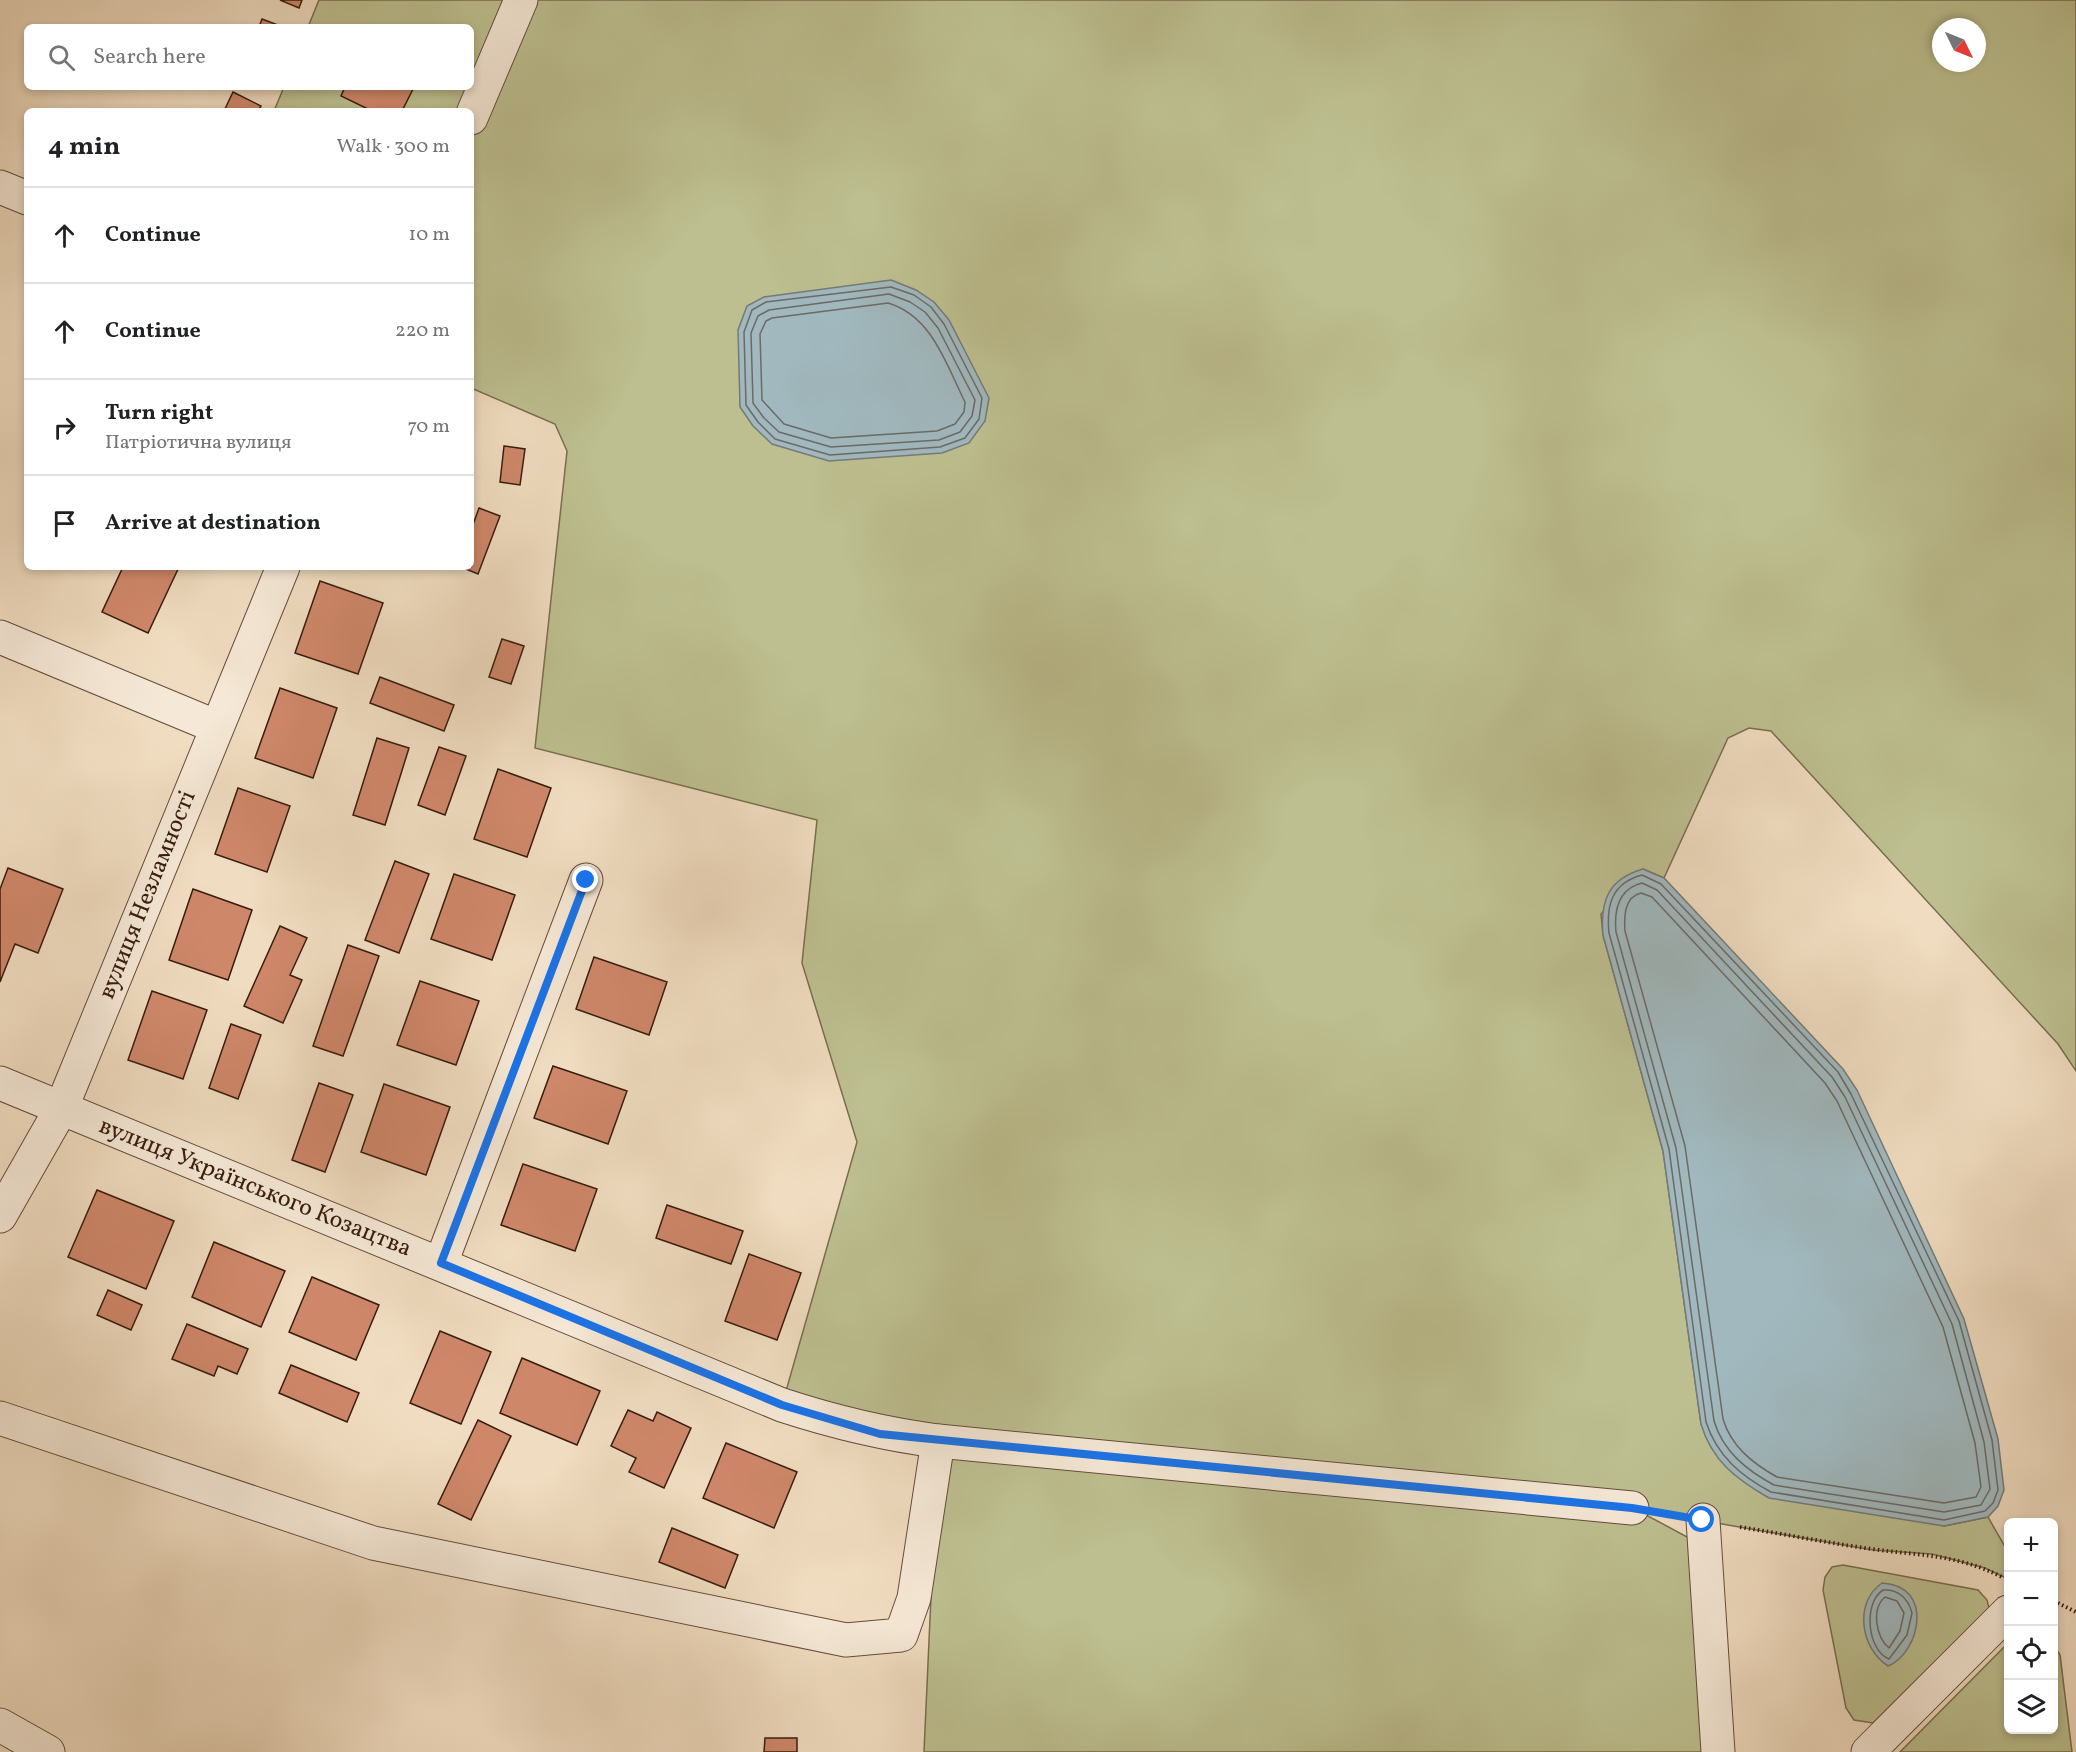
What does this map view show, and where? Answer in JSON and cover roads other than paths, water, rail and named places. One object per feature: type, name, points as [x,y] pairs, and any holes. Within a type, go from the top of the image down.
[{"type":"street","points":[[474,111],[521,0]]},
{"type":"street","points":[[0,187],[24,197]]},
{"type":"street","name":"вулиця Незламності","points":[[0,1216],[61,1109],[282,570]]},
{"type":"street","points":[[0,637],[217,727]]},
{"type":"street","points":[[441,1263],[586,880]]},
{"type":"street","name":"вулиця Українського Козацтва","points":[[0,1083],[782,1405],[880,1434],[1632,1508]]},
{"type":"street","points":[[0,1418],[373,1543],[846,1640],[901,1635],[914,1598],[938,1441]]},
{"type":"street","points":[[1702,1520],[1718,1752]]},
{"type":"street","points":[[1868,1752],[2004,1616]]},
{"type":"street","points":[[0,1725],[48,1752]]},
{"type":"water","points":[[891,280],[916,290],[934,302],[949,320],[989,398],[985,421],[969,443],[942,453],[829,461],[772,444],[753,426],[740,407],[738,330],[747,306],[764,297]]},
{"type":"water","points":[[1643,869],[1664,878],[1843,1069],[1857,1090],[1964,1319],[1998,1439],[2004,1490],[1998,1506],[1988,1517],[1944,1526],[1769,1498],[1746,1484],[1727,1468],[1706,1437],[1701,1424],[1663,1151],[1603,935],[1603,912],[1609,893],[1622,879]]},
{"type":"water","points":[[1882,1583],[1899,1587],[1910,1596],[1916,1607],[1917,1621],[1908,1648],[1899,1659],[1888,1666],[1872,1649],[1864,1626],[1867,1602]]}]
